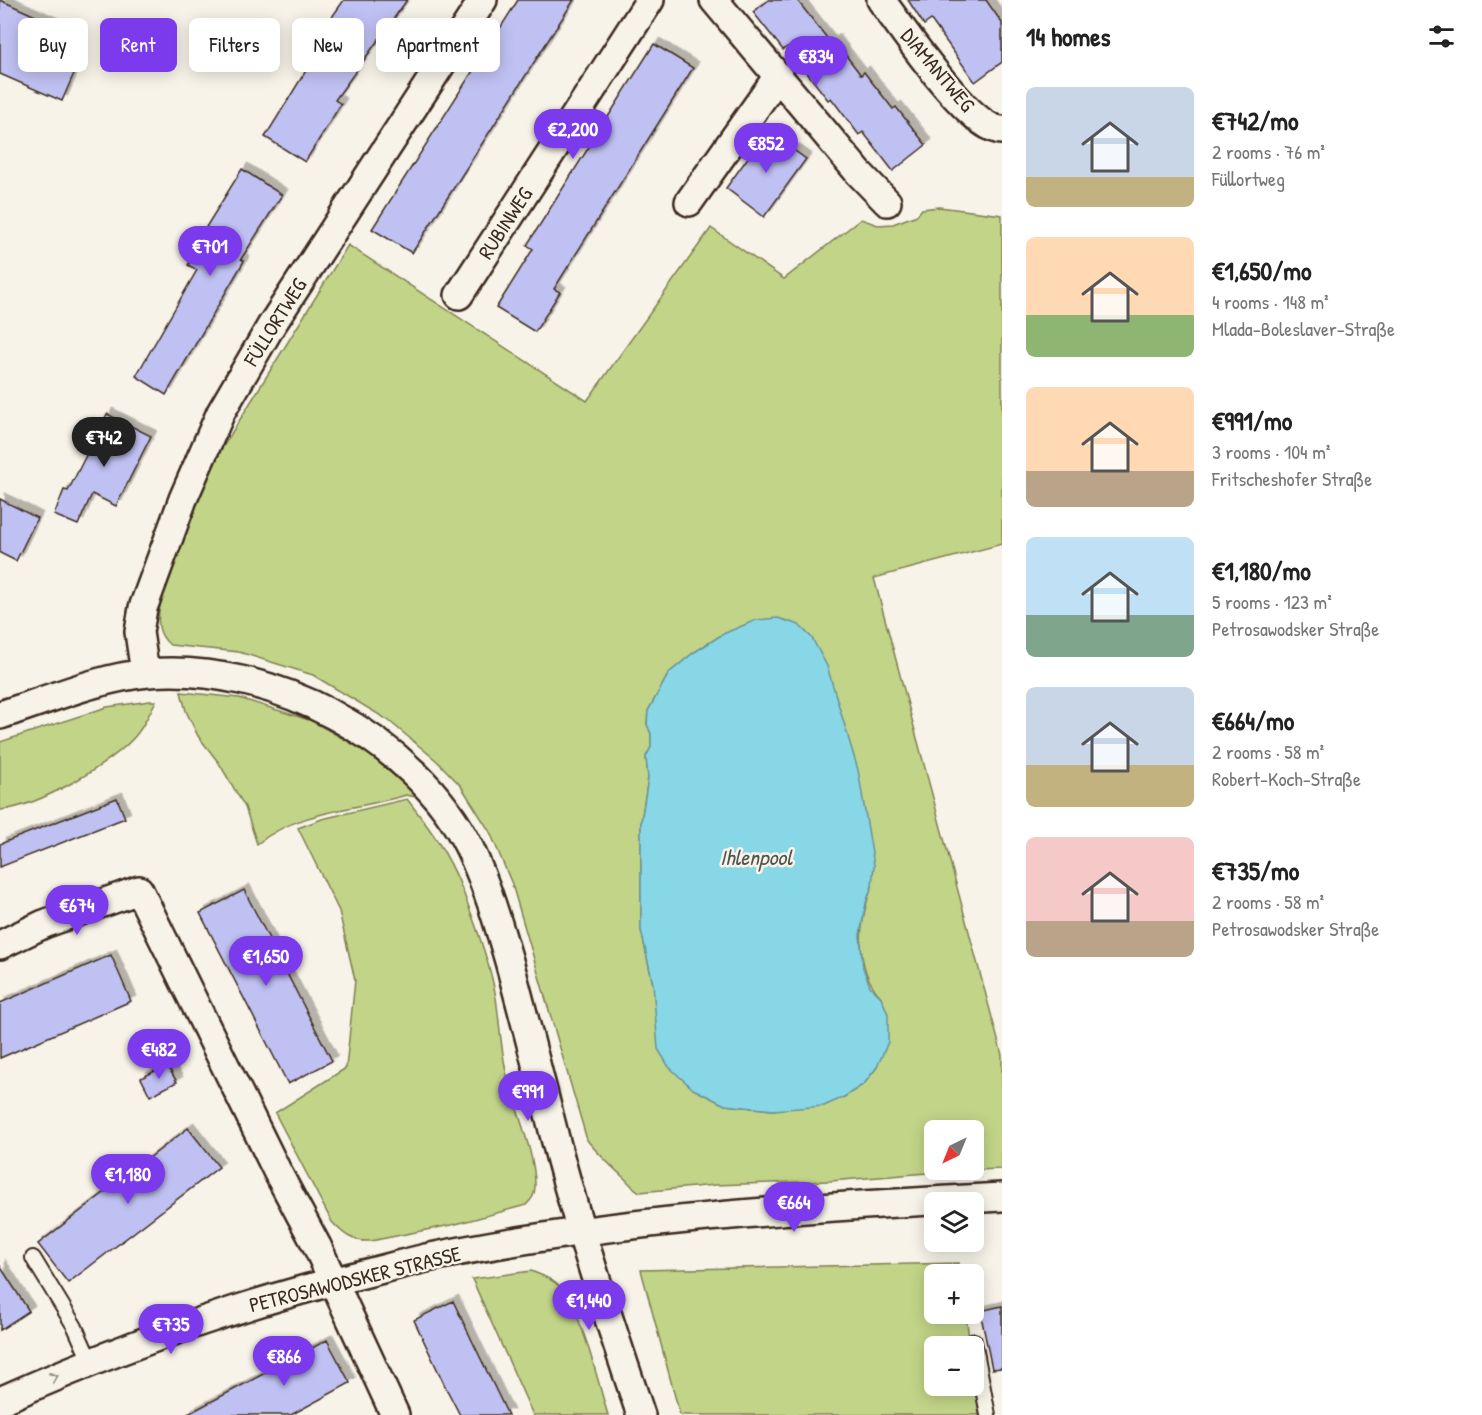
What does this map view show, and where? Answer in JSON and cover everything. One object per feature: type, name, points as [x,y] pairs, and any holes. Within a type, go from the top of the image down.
[{"type":"street","name":"FÜLLORTWEG","points":[[145,674],[139,632],[142,608],[183,499],[221,412],[271,326],[483,0]]},
{"type":"street","name":"RUBINWEG","points":[[459,295],[650,0]]},
{"type":"street","points":[[714,0],[858,172],[887,202]]},
{"type":"street","name":"DIAMANTWEG","points":[[881,0],[936,74],[972,113],[985,124],[1002,130]]},
{"type":"street","points":[[689,202],[778,76]]},
{"type":"street","points":[[0,715],[110,680],[145,674],[186,672],[222,676],[256,684],[333,715],[399,758],[432,791],[469,848],[492,902],[562,1168],[641,1415]]},
{"type":"street","points":[[0,945],[44,924],[139,890],[333,1281],[395,1415]]},
{"type":"street","name":"PETROSAWODSKER STRASSE","points":[[0,1401],[194,1322],[333,1281],[426,1258],[635,1225],[824,1208],[1002,1197]]},
{"type":"lane","points":[[33,1258],[75,1327],[91,1363]]},
{"type":"lane","points":[[984,1394],[988,1415]]},
{"type":"green space","points":[[939,207],[1002,215],[1002,544],[874,578],[1002,1055],[1002,1169],[984,1170],[984,1120],[924,1120],[924,1173],[830,1181],[715,1185],[640,1192],[587,1140],[512,884],[490,832],[461,786],[437,761],[388,720],[313,675],[239,652],[170,645],[159,627],[160,605],[197,503],[221,450],[348,245],[587,401],[711,228],[784,279],[861,219],[878,225],[893,224],[917,215],[922,209]],"holes":[[[723,634],[872,886],[862,929],[862,958],[872,985],[881,997],[877,1067],[864,1084],[844,1097],[773,1110],[725,1105],[693,1089],[653,984],[641,930],[641,822],[648,778],[646,757],[651,747],[651,734],[647,724],[648,711],[669,673],[693,653]]]},
{"type":"green space","points":[[181,692],[239,698],[312,721],[379,759],[420,798],[406,795],[328,812],[291,824],[257,844],[245,807],[219,763],[198,736],[186,711]]},
{"type":"green space","points":[[156,701],[140,730],[111,758],[54,792],[16,807],[0,810],[0,742],[107,707]]},
{"type":"green space","points":[[407,799],[445,853],[462,889],[482,943],[494,985],[506,1070],[532,1161],[535,1189],[533,1197],[526,1205],[456,1224],[365,1241],[349,1237],[332,1222],[275,1113],[346,1068],[355,980],[339,911],[298,828],[322,819]]},
{"type":"green space","points":[[959,1263],[924,1264],[924,1324],[967,1324],[969,1336],[924,1336],[924,1396],[977,1396],[979,1415],[680,1415],[641,1270]]},
{"type":"green space","points":[[531,1271],[553,1281],[567,1296],[582,1328],[608,1415],[533,1415],[472,1279]]},
{"type":"water","name":"Ihlenpool","points":[[778,618],[799,625],[812,638],[827,666],[858,770],[874,865],[872,886],[860,935],[863,968],[870,986],[881,997],[888,1014],[888,1042],[877,1067],[864,1084],[844,1097],[824,1106],[773,1110],[725,1105],[693,1089],[669,1067],[658,1049],[653,984],[641,930],[641,822],[648,778],[646,757],[651,747],[651,734],[647,724],[648,711],[669,673],[693,653],[723,634],[756,620]]},
{"type":"building","points":[[0,0],[40,18],[18,18],[18,72],[75,72],[62,101],[0,74]]},
{"type":"building","points":[[344,0],[407,0],[394,18],[376,18],[376,43],[364,60],[364,18],[331,18]]},
{"type":"building","points":[[518,0],[574,0],[412,253],[372,229],[472,72],[500,72],[500,28]]},
{"type":"building","points":[[769,0],[797,0],[831,43],[834,40],[861,75],[864,72],[893,109],[896,107],[926,145],[893,171],[863,132],[859,135],[831,98],[828,100],[787,47],[783,50],[753,12]]},
{"type":"building","points":[[908,0],[986,0],[1002,23],[1002,62],[975,82],[931,20],[924,25]]},
{"type":"building","points":[[654,44],[693,68],[554,289],[560,292],[535,332],[496,308],[533,249],[527,245]]},
{"type":"building","points":[[305,72],[355,72],[335,100],[341,104],[305,162],[265,137]]},
{"type":"building","points":[[767,131],[806,159],[764,217],[726,188]]},
{"type":"building","points":[[242,169],[282,195],[241,259],[244,261],[166,395],[136,376],[197,270],[188,265],[209,229],[206,227]]},
{"type":"building","points":[[107,414],[151,436],[116,506],[92,494],[78,525],[54,515],[64,490],[68,491]]},
{"type":"building","points":[[0,499],[37,518],[16,561],[0,553]]},
{"type":"building","points":[[117,798],[125,818],[0,867],[0,844]]},
{"type":"building","points":[[244,890],[332,1061],[288,1084],[200,913]]},
{"type":"building","points":[[111,955],[131,1001],[0,1058],[0,1003]]},
{"type":"building","points":[[167,1065],[177,1082],[150,1096],[141,1078]]},
{"type":"building","points":[[188,1128],[219,1167],[68,1283],[38,1244]]},
{"type":"building","points":[[0,1266],[29,1311],[0,1330]]},
{"type":"building","points":[[453,1301],[508,1415],[460,1415],[446,1388],[414,1320]]},
{"type":"building","points":[[1002,1306],[1002,1368],[992,1369],[983,1324],[984,1310]]},
{"type":"building","points":[[327,1340],[350,1383],[291,1415],[186,1415]]}]
